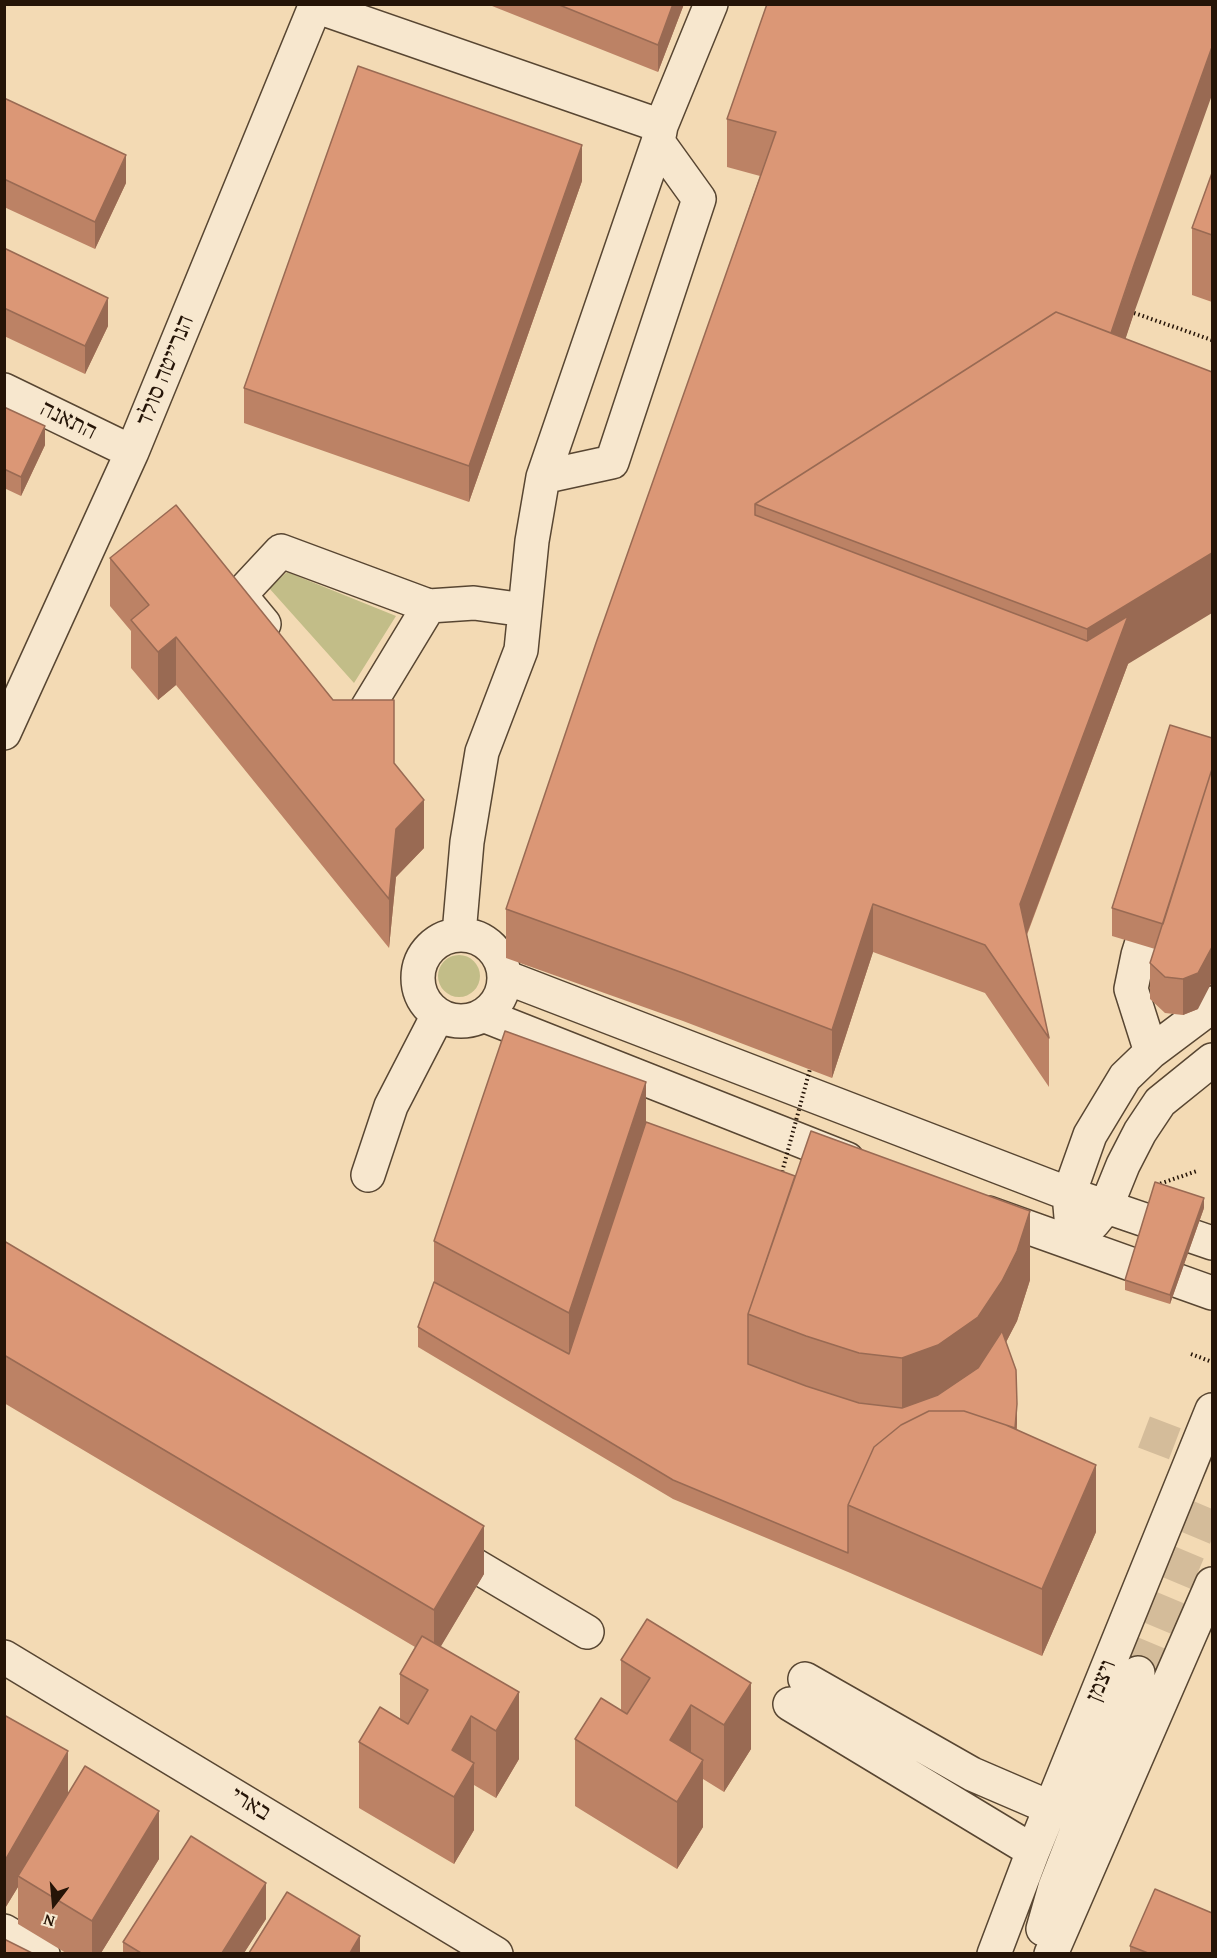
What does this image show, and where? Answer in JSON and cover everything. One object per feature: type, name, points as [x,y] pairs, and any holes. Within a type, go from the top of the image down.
[{"type":"street","points":[[459,934],[467,842],[482,752],[521,650],[532,541],[543,477],[659,134],[711,4]]},
{"type":"street","points":[[315,5],[659,134],[699,199],[612,462],[543,477]]},
{"type":"street","name":"הנרייטה סולד","points":[[7,723],[132,452],[315,5]]},
{"type":"street","name":"התאנה","points":[[4,390],[132,452]]},
{"type":"street","points":[[285,650],[240,595],[281,551],[429,606],[474,603],[525,610]]},
{"type":"street","points":[[330,706],[352,733],[429,606]]},
{"type":"street","points":[[1151,1052],[1131,989],[1138,955],[1162,875]]},
{"type":"street","points":[[459,934],[473,936],[496,951],[505,977],[499,999],[492,1008],[472,1020],[460,1021],[438,1015],[427,1006],[420,994],[417,980],[418,966],[424,954],[446,937],[459,934]]},
{"type":"street","points":[[505,977],[1069,1194],[1212,1243]]},
{"type":"street","points":[[1074,1245],[1069,1194],[1090,1135],[1125,1077],[1151,1052],[1207,1010],[1212,1003]]},
{"type":"street","points":[[368,1175],[391,1106],[438,1015]]},
{"type":"street","points":[[483,1015],[876,1170]]},
{"type":"street","points":[[1074,1245],[1106,1207],[1123,1165],[1140,1132],[1160,1102],[1212,1060]]},
{"type":"street","points":[[964,1204],[1212,1293]]},
{"type":"street","name":"ויצמן","points":[[994,1953],[1033,1851],[1212,1410]]},
{"type":"street","points":[[423,1534],[587,1632]]},
{"type":"street","points":[[1052,1953],[1212,1584]]},
{"type":"street","name":"בארי","points":[[4,1658],[496,1953]]},
{"type":"street","points":[[1035,1953],[1055,1887],[1138,1673]]},
{"type":"street","points":[[1033,1851],[956,1805],[797,1692],[972,1774],[1051,1808]]},
{"type":"street","points":[[4,1931],[43,1953]]},
{"type":"path","points":[[1134,313],[1212,340]]},
{"type":"path","points":[[777,1174],[785,1177],[781,1182],[810,1069]]},
{"type":"path","points":[[776,1161],[787,1165]]},
{"type":"path","points":[[1147,1188],[1197,1171]]},
{"type":"path","points":[[1191,1354],[1212,1362]]},
{"type":"shaded area","points":[[287,572],[396,616],[354,683],[269,588]]},
{"type":"shaded area","points":[[459,955],[474,961],[480,976],[474,991],[459,997],[444,991],[438,976],[444,961]]},
{"type":"building","points":[[557,4],[673,4],[658,45]]},
{"type":"building","points":[[767,4],[1212,4],[1212,47],[1111,333],[1056,312],[755,504],[755,515],[1087,641],[1128,616],[1020,904],[1049,1038],[985,945],[873,904],[832,1030],[506,909],[596,643],[776,132],[727,119]]},
{"type":"building","points":[[358,66],[582,145],[469,466],[244,388]]},
{"type":"building","points":[[4,98],[126,155],[95,222],[4,179]]},
{"type":"building","points":[[1212,173],[1212,235],[1192,228]]},
{"type":"building","points":[[4,248],[108,298],[85,346],[4,308]]},
{"type":"building","points":[[1056,312],[1212,372],[1212,553],[1087,629],[755,504]]},
{"type":"building","points":[[4,407],[45,426],[21,477],[4,469]]},
{"type":"building","points":[[176,505],[333,700],[394,700],[394,763],[424,800],[396,829],[389,899],[176,637],[158,652],[131,620],[149,605],[110,558]]},
{"type":"building","points":[[1170,725],[1212,738],[1212,769],[1163,924],[1112,908]]},
{"type":"building","points":[[1212,769],[1212,947],[1198,973],[1183,979],[1165,977],[1150,963]]},
{"type":"building","points":[[505,1031],[646,1082],[569,1313],[434,1241]]},
{"type":"building","points":[[646,1122],[795,1176],[748,1314],[748,1364],[859,1403],[902,1408],[938,1395],[978,1368],[1002,1331],[1016,1370],[1015,1428],[964,1411],[929,1411],[901,1425],[874,1447],[848,1505],[848,1553],[673,1480],[418,1327],[434,1282],[569,1354]]},
{"type":"building","points":[[811,1131],[1030,1211],[1017,1251],[1002,1281],[978,1317],[938,1345],[902,1358],[859,1353],[748,1314]]},
{"type":"building","points":[[1155,1182],[1204,1198],[1170,1295],[1125,1280]]},
{"type":"building","points":[[4,1241],[484,1526],[434,1610],[4,1355]]},
{"type":"building","points":[[929,1411],[964,1411],[1006,1425],[1096,1465],[1042,1589],[848,1505],[874,1447],[901,1425]]},
{"type":"building","points":[[647,1619],[751,1683],[724,1725],[691,1705],[670,1740],[703,1760],[677,1802],[575,1739],[601,1698],[627,1714],[650,1678],[621,1660]]},
{"type":"building","points":[[422,1636],[519,1692],[496,1731],[471,1716],[452,1750],[474,1763],[454,1797],[359,1742],[380,1707],[408,1724],[428,1690],[400,1674]]},
{"type":"building","points":[[4,1715],[68,1751],[4,1862]]},
{"type":"building","points":[[85,1766],[159,1811],[92,1921],[18,1876]]},
{"type":"building","points":[[191,1836],[266,1883],[222,1953],[141,1953],[123,1942]]},
{"type":"building","points":[[1155,1889],[1212,1913],[1212,1953],[1148,1953],[1130,1946]]},
{"type":"building","points":[[287,1892],[360,1936],[350,1953],[249,1953]]},
{"type":"building","points":[[4,1939],[32,1953],[4,1953]]},
{"type":"tunnel","points":[[1144,1432],[1212,1458]]},
{"type":"tunnel","points":[[1138,1673],[1212,1496]]}]
